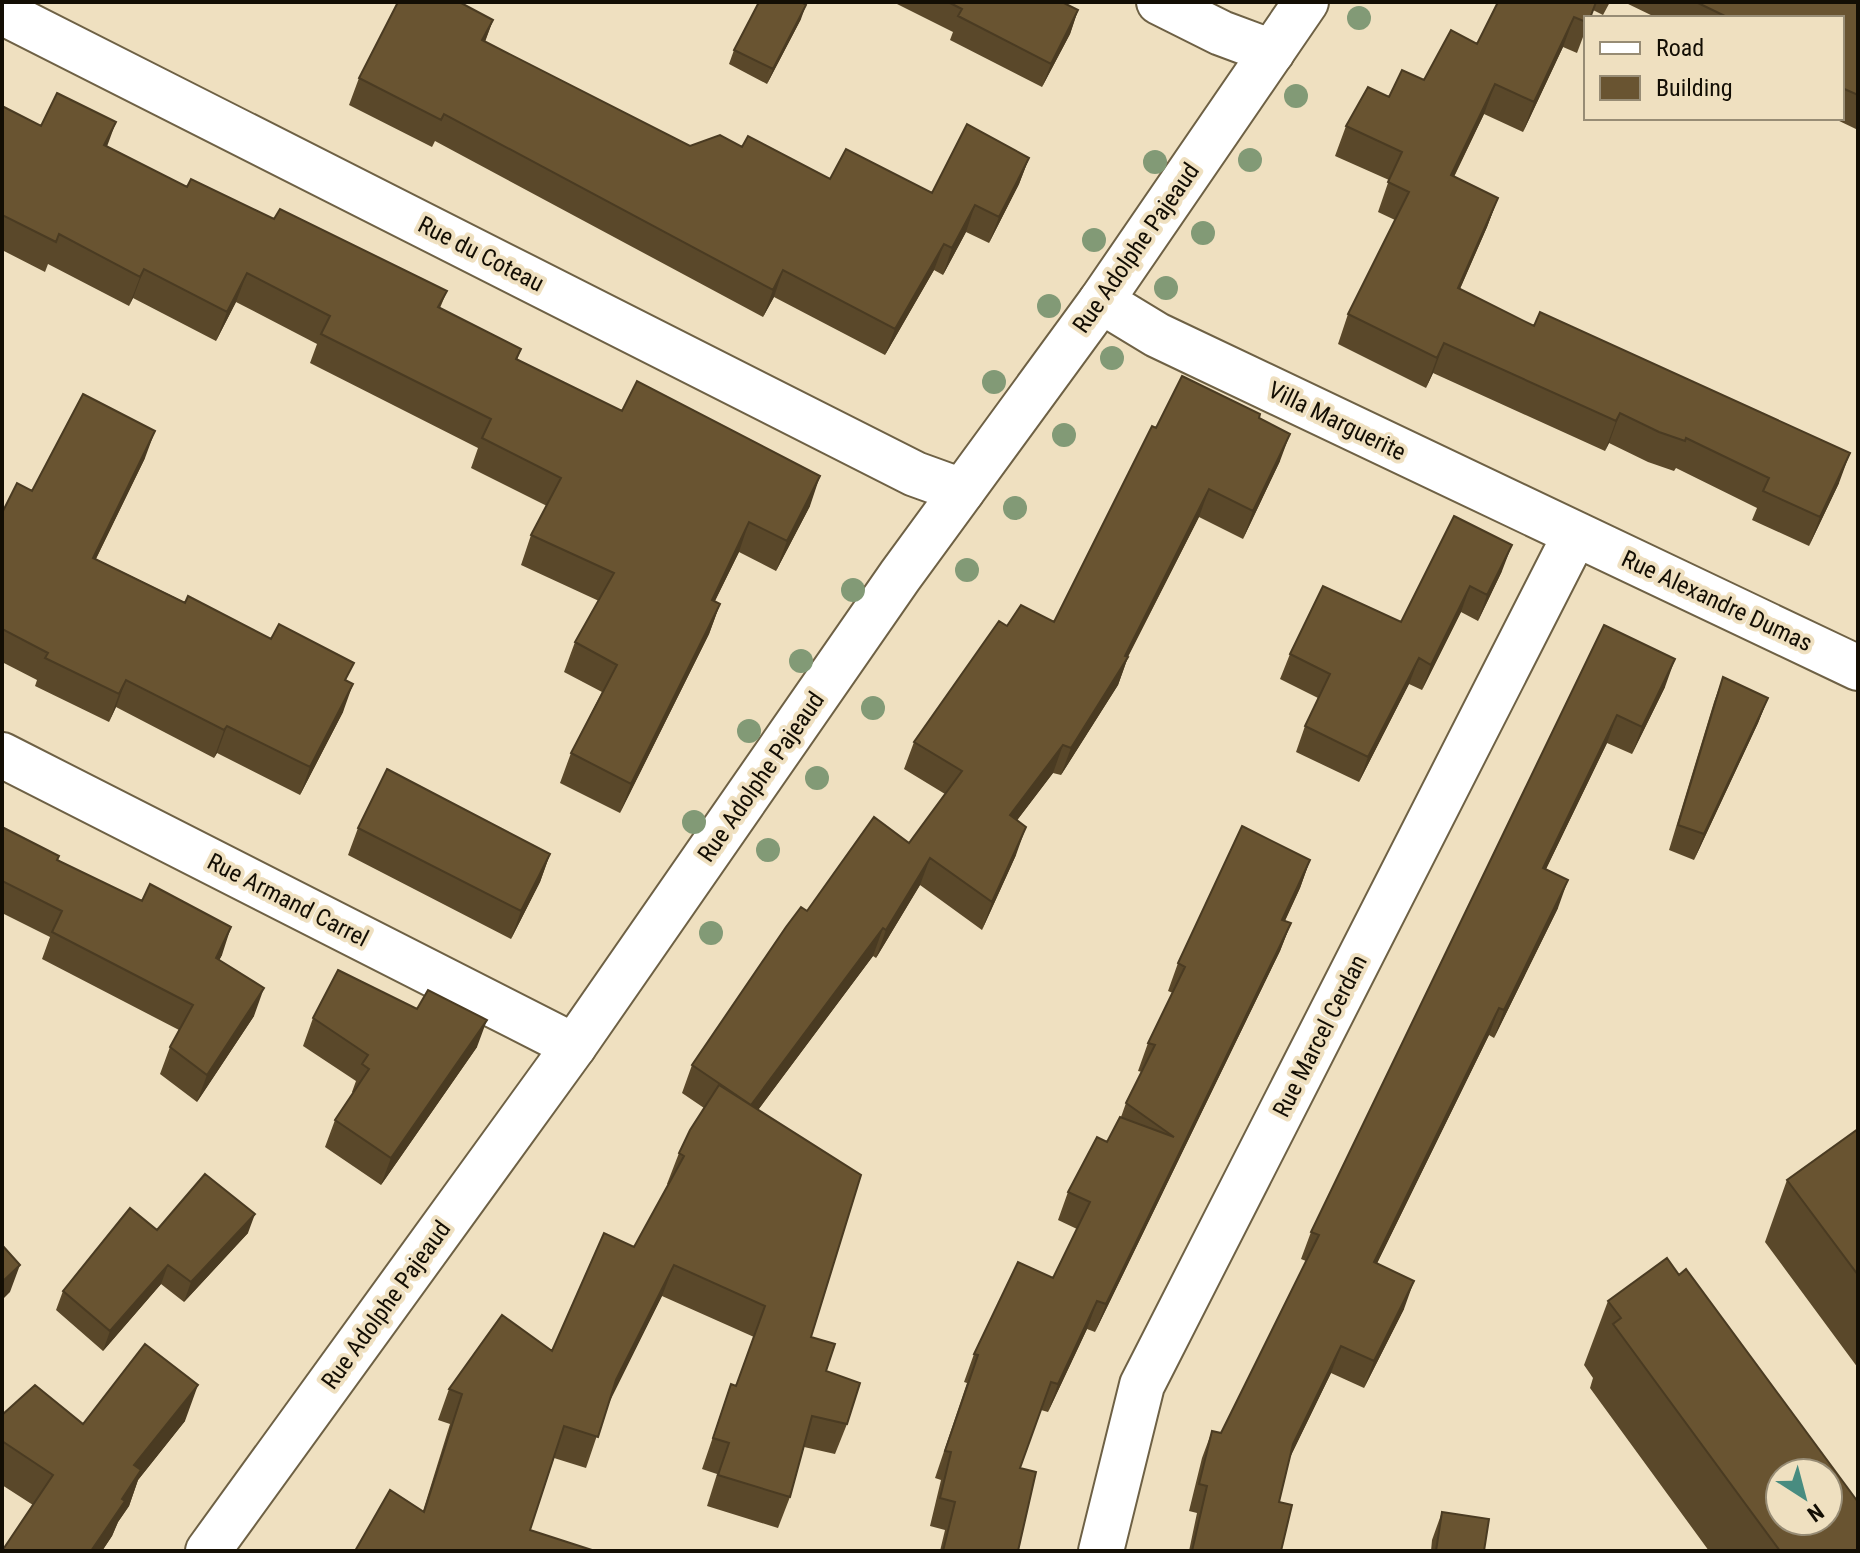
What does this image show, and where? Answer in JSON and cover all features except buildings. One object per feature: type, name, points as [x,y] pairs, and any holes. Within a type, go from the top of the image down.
[{"type":"street","points":[[1159,2],[1221,33],[1272,52]]},
{"type":"street","name":"Rue Adolphe Pajeaud","points":[[209,1550],[574,1046],[962,491],[1101,301],[1306,2]]},
{"type":"street","name":"Rue du Coteau","points":[[2,12],[915,474],[962,491]]},
{"type":"street","name":"Villa Marguerite","points":[[1101,301],[1157,335],[1575,535]]},
{"type":"street","name":"Rue Alexandre Dumas","points":[[1575,535],[1858,668]]},
{"type":"street","name":"Rue Marcel Cerdan","points":[[1101,1551],[1142,1385],[1575,535]]},
{"type":"street","name":"Rue Armand Carrel","points":[[2,755],[574,1046]]}]
